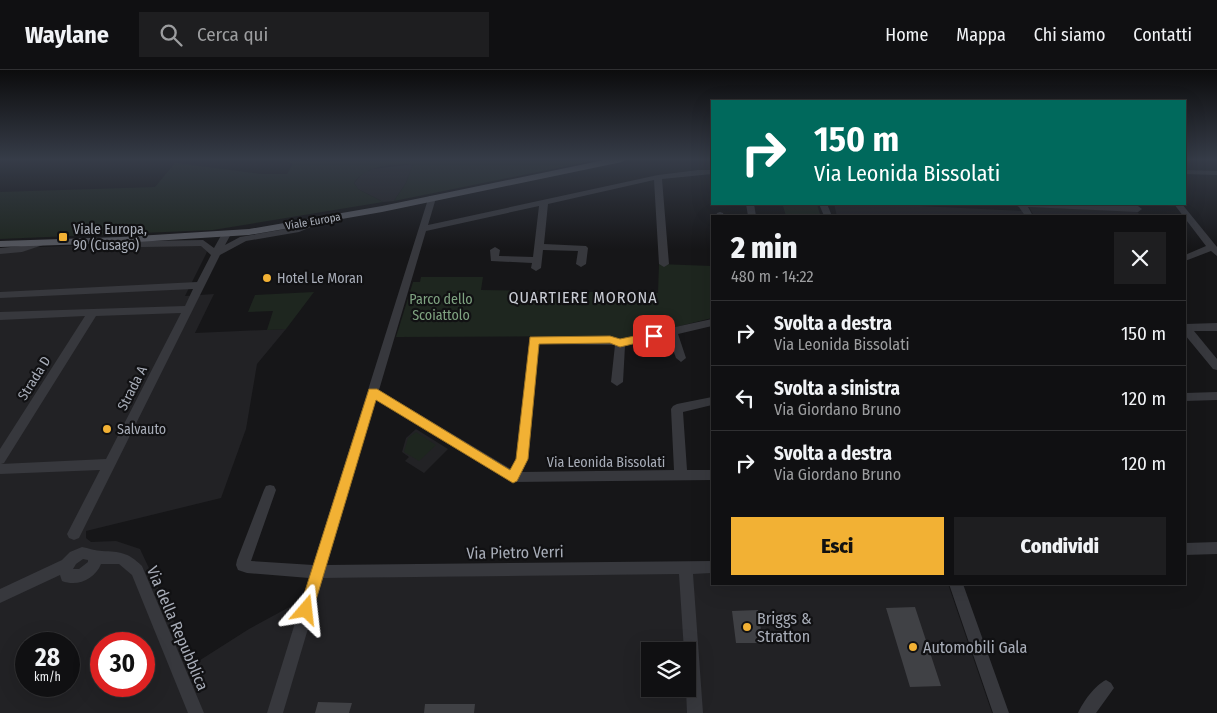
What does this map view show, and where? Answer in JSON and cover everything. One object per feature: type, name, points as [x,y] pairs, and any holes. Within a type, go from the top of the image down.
[{"type":"main road","name":"Viale Europa","points":[[0,244],[222,235],[320,220],[476,189]]},
{"type":"street","points":[[423,229],[605,189]]},
{"type":"street","points":[[659,189],[664,264]]},
{"type":"street","points":[[275,713],[432,198]]},
{"type":"street","points":[[495,250],[494,259],[537,264],[544,203]]},
{"type":"street","points":[[1044,205],[1138,209]]},
{"type":"street","points":[[1179,205],[1214,246],[1186,258]]},
{"type":"street","points":[[132,240],[142,244],[203,243],[216,254],[226,246],[243,239],[294,231],[320,220]]},
{"type":"street","name":"Strada A","points":[[74,534],[216,254],[213,245],[222,235]]},
{"type":"street","points":[[0,251],[22,249],[40,243]]},
{"type":"street","points":[[539,247],[583,248],[581,264]]},
{"type":"street","points":[[0,295],[201,285]]},
{"type":"street","points":[[0,317],[189,308]]},
{"type":"street","name":"Strada D","points":[[0,460],[93,312]]},
{"type":"street","points":[[373,392],[513,478],[522,459],[534,340],[610,340],[620,343],[711,323]]},
{"type":"street","points":[[1186,328],[1217,327]]},
{"type":"street","points":[[1186,329],[1217,366]]},
{"type":"street","points":[[672,332],[681,358]]},
{"type":"street","points":[[617,382],[620,343]]},
{"type":"street","points":[[1186,397],[1217,396]]},
{"type":"street","points":[[681,476],[677,409],[711,402]]},
{"type":"street","points":[[0,470],[111,464]]},
{"type":"street","name":"Via Leonida Bissolati","points":[[513,478],[711,475]]},
{"type":"street","name":"Via Pietro Verri","points":[[270,490],[243,565],[253,568],[318,572],[711,567]]},
{"type":"street","points":[[1186,549],[1217,548]]},
{"type":"street","name":"Via della Repubblica","points":[[0,596],[66,565],[72,558],[82,553],[91,553],[95,558],[120,557],[130,562],[137,570],[196,713]]},
{"type":"street","points":[[686,568],[695,713]]},
{"type":"street","points":[[956,585],[1002,713]]},
{"type":"street","points":[[1086,713],[1106,688]]},
{"type":"shaded area","points":[[358,189],[402,189],[394,201],[383,202]]},
{"type":"shaded area","points":[[834,205],[899,205],[1022,211],[1024,215],[837,215]]},
{"type":"shaded area","points":[[1029,207],[1137,211],[1139,215],[1033,215]]},
{"type":"shaded area","points":[[198,244],[207,251],[185,296],[214,294],[195,333],[286,329],[257,364],[246,429],[221,498],[86,531],[86,538],[91,542],[116,541],[140,549],[194,664],[249,629],[304,599],[310,578],[711,573],[711,585],[948,585],[992,713],[0,713],[0,252],[36,247]]},
{"type":"shaded area","points":[[416,429],[448,449],[424,473],[405,461],[409,457],[402,452],[406,438]]},
{"type":"green space","points":[[93,189],[358,189],[383,202],[213,230],[0,239],[0,192]]},
{"type":"green space","points":[[402,189],[453,189],[394,201]]},
{"type":"green space","points":[[817,205],[820,214],[786,215],[783,206],[779,206]]},
{"type":"green space","name":"Parco dello Scoiattolo","points":[[659,264],[711,266],[711,318],[624,340],[608,336],[396,337],[413,282],[420,282],[421,277],[483,277],[481,290],[658,293]]},
{"type":"green space","points":[[314,292],[286,329],[267,330],[273,311],[248,312],[255,295]]},
{"type":"green space","points":[[416,432],[436,445],[419,461],[404,452],[408,438]]},
{"type":"building","name":"Automobili Gala","points":[[915,607],[941,686],[910,687],[886,608]]},
{"type":"building","name":"Briggs & Stratton","points":[[758,610],[763,643],[736,643],[732,611]]},
{"type":"building","points":[[318,702],[352,703],[349,713],[315,713]]},
{"type":"building","points":[[425,704],[475,704],[474,713],[424,713]]},
{"type":"place","name":"Viale Europa, 90 (Cusago)","points":[[63,237]]},
{"type":"place","name":"Hotel Le Moran","points":[[267,278]]},
{"type":"place","name":"Salvauto","points":[[107,429]]},
{"type":"place","name":"Briggs & Stratton","points":[[747,627]]},
{"type":"place","name":"Automobili Gala","points":[[913,647]]},
{"type":"district","name":"QUARTIERE MORONA","points":[[583,297]]},
{"type":"route","points":[[306,610],[373,392],[513,478],[522,459],[534,340],[610,340],[620,343],[654,336]]}]
